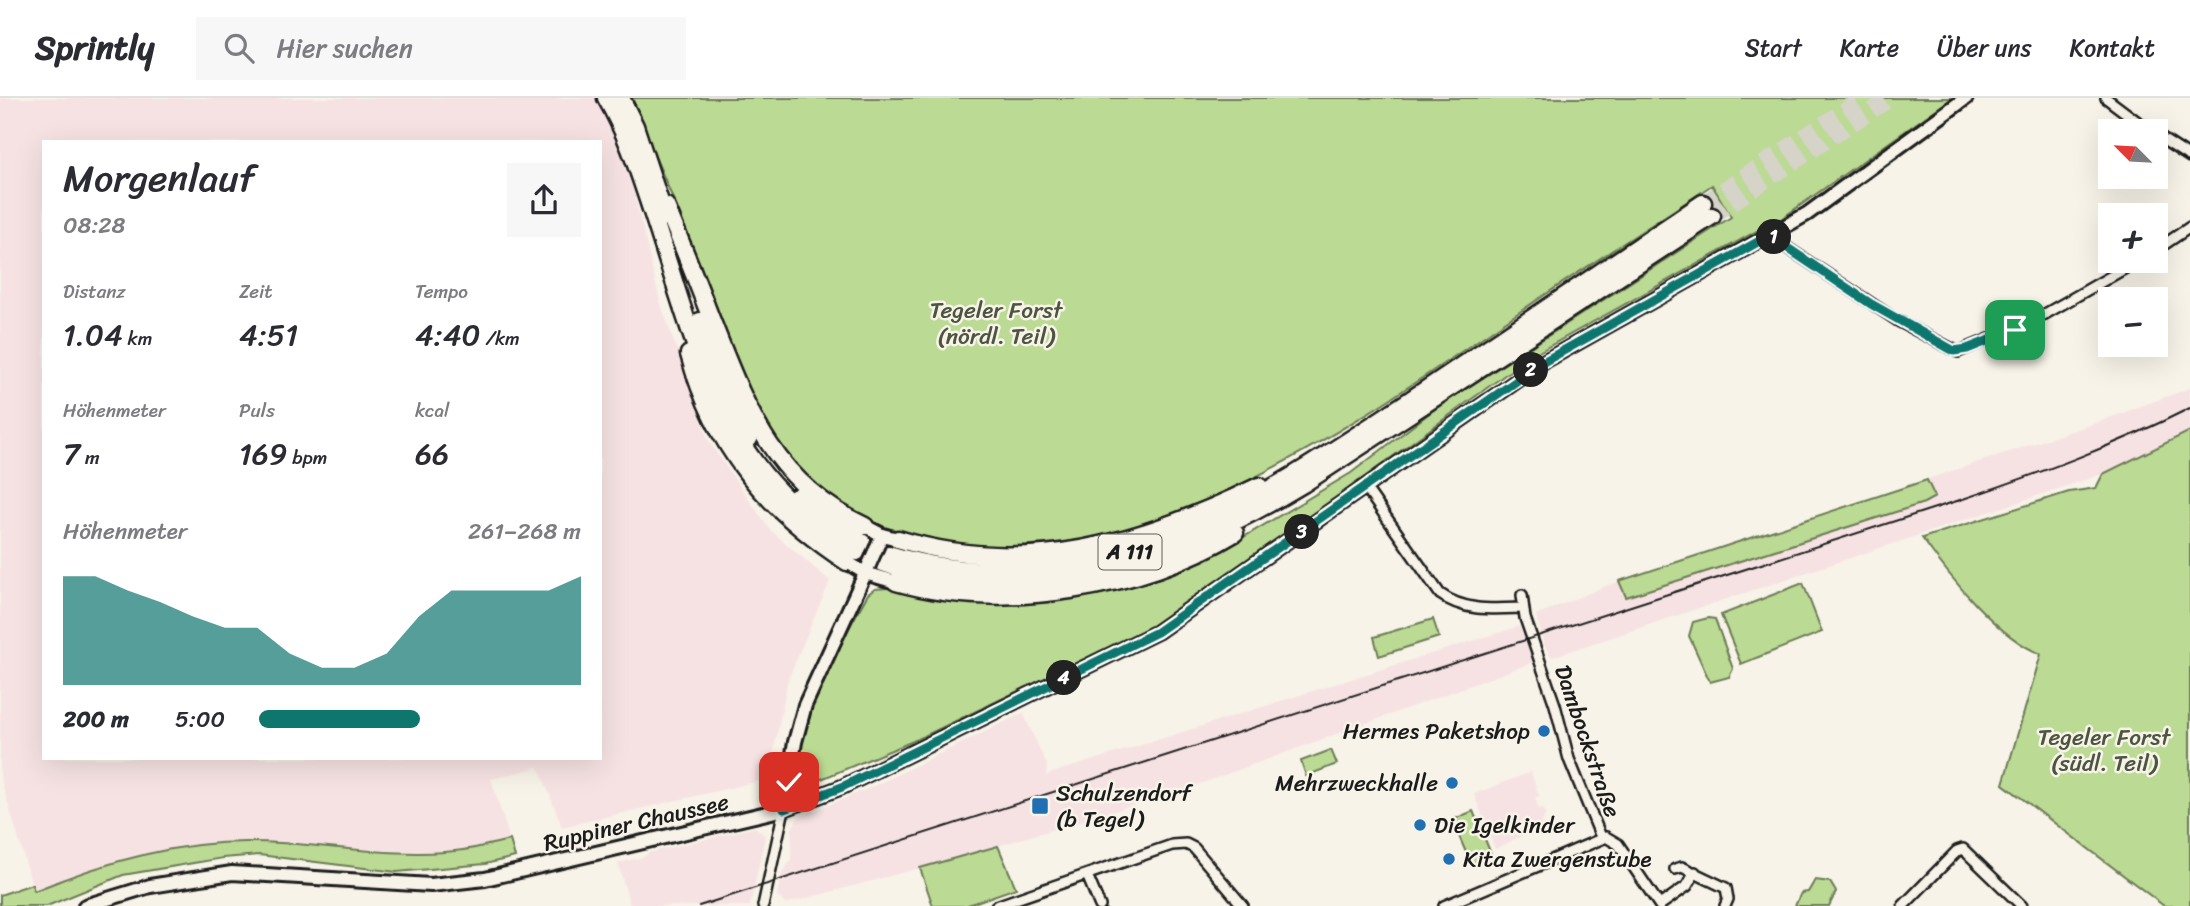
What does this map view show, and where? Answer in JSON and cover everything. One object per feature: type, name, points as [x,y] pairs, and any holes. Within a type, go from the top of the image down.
[{"type":"highway","name":"A 111","points":[[606,98],[641,160]]},
{"type":"highway","name":"A 111","points":[[621,98],[704,367],[741,446],[771,486],[792,507],[829,536],[926,576],[1001,583],[1076,575],[1126,564],[1183,546],[1234,523],[1304,484],[1409,415],[1708,209],[1348,441],[1197,514],[1101,545],[1042,555],[1003,557],[942,551],[873,553]]},
{"type":"highway","points":[[641,160],[743,403],[779,460],[803,485],[834,510],[865,526]]},
{"type":"highway","points":[[896,582],[958,594],[1016,595],[1084,587],[1168,566],[1211,548],[1302,492],[1350,461],[1409,415]]},
{"type":"street","name":"Ruppiner Chaussee","points":[[85,906],[150,886],[232,873],[431,884],[471,881],[784,809],[842,787],[1157,632],[1545,361],[1772,234],[1838,193],[1966,98]]},
{"type":"street","points":[[2106,98],[2134,119]]},
{"type":"street","points":[[2168,143],[2190,157]]},
{"type":"street","points":[[2168,242],[2190,227]]},
{"type":"street","points":[[1772,234],[1777,241],[1871,304],[1958,352],[2031,322],[2117,273]]},
{"type":"street","points":[[1366,487],[1440,594],[1456,606],[1467,608],[1523,608]]},
{"type":"street","points":[[865,526],[873,553],[896,582]]},
{"type":"street","points":[[763,906],[795,742],[805,705],[873,553]]},
{"type":"street","name":"Dambockstraße","points":[[1522,595],[1523,608],[1569,759],[1601,837],[1612,839],[1618,844],[1660,906]]},
{"type":"street","points":[[1444,906],[1601,837]]},
{"type":"street","points":[[996,906],[1172,845],[1186,844],[1194,848],[1243,906]]},
{"type":"street","points":[[1903,906],[1957,851],[1964,849],[2022,906]]},
{"type":"street","points":[[1675,869],[1682,867],[1726,888],[1728,899],[1725,906]]},
{"type":"street","points":[[1660,906],[1687,886],[1695,872]]},
{"type":"street","points":[[1087,875],[1100,906]]},
{"type":"shaded area","points":[[0,98],[597,98],[607,111],[633,189],[660,302],[709,442],[770,530],[830,581],[788,679],[768,779],[562,827],[539,767],[491,779],[510,840],[462,850],[413,852],[261,842],[209,845],[124,861],[34,891],[0,776]]},
{"type":"shaded area","points":[[2190,388],[2190,431],[2103,474],[1552,657],[1544,645],[1536,615],[1606,586],[2093,424]]},
{"type":"shaded area","points":[[1520,626],[1534,662],[1175,793],[954,859],[785,904],[777,895],[781,875],[791,860],[792,828],[799,817],[870,788],[1023,713],[1047,765],[1046,775]]},
{"type":"shaded area","points":[[1531,772],[1539,796],[1535,798],[1539,809],[1543,808],[1546,813],[1540,827],[1495,849],[1474,794]]},
{"type":"shaded area","points":[[756,827],[765,836],[750,906],[630,906],[618,863],[644,857],[648,853]]},
{"type":"green space","name":"Tegeler Forst (nördl. Teil)","points":[[629,98],[1952,98],[1764,231],[1762,228],[1528,358],[1174,616],[918,739],[802,787],[798,770],[800,747],[808,719],[846,634],[868,594],[875,589],[1185,565],[1242,538],[1351,473],[1435,409],[1731,217],[1712,185],[1384,403],[1309,448],[1232,489],[1152,521],[1071,542],[991,548],[912,536],[876,523],[826,495],[784,457],[770,438],[749,397],[699,261]]},
{"type":"green space","name":"Tegeler Forst (südl. Teil)","points":[[2190,431],[2190,906],[2164,906],[2003,784],[2041,654],[2025,646],[1992,620],[1960,587],[1922,538],[2069,492],[2096,488],[2103,474]]},
{"type":"green space","points":[[1927,480],[1935,497],[1924,503],[1626,597],[1619,581]]},
{"type":"green space","points":[[1803,583],[1822,632],[1741,664],[1721,615]]},
{"type":"green space","points":[[1433,619],[1439,637],[1379,656],[1374,637]]},
{"type":"green space","points":[[1715,619],[1733,669],[1729,677],[1710,682],[1689,636],[1693,622]]},
{"type":"green space","points":[[1331,750],[1337,764],[1306,776],[1301,761]]},
{"type":"green space","points":[[1473,811],[1492,856],[1471,864],[1452,820]]},
{"type":"green space","points":[[510,840],[515,857],[485,864],[397,872],[259,855],[223,858],[123,875],[47,906],[0,906],[0,895],[32,884],[34,891],[138,856],[192,846],[273,842],[409,853],[469,849]]},
{"type":"green space","points":[[998,846],[1016,888],[965,906],[933,906],[920,868]]},
{"type":"green space","points":[[1815,880],[1830,882],[1836,892],[1829,906],[1795,906],[1801,893],[1808,892]]},
{"type":"tunnel","points":[[1703,203],[1863,98]]},
{"type":"tunnel","points":[[1712,216],[1891,98]]},
{"type":"tram line","points":[[699,906],[1957,501],[2075,459],[2190,408]]},
{"type":"place","name":"Hermes Paketshop","points":[[1544,731]]},
{"type":"place","name":"Mehrzweckhalle","points":[[1452,783]]},
{"type":"place","name":"Schulzendorf (b Tegel)","points":[[1040,806]]},
{"type":"place","name":"Die Igelkinder","points":[[1420,825]]},
{"type":"place","name":"Kita Zwergenstube","points":[[1449,859]]},
{"type":"route","points":[[789,782],[784,809],[842,787],[1157,632],[1545,361],[1772,234],[1777,241],[1822,273],[1898,321],[1954,351],[1967,349],[2015,330]]}]
